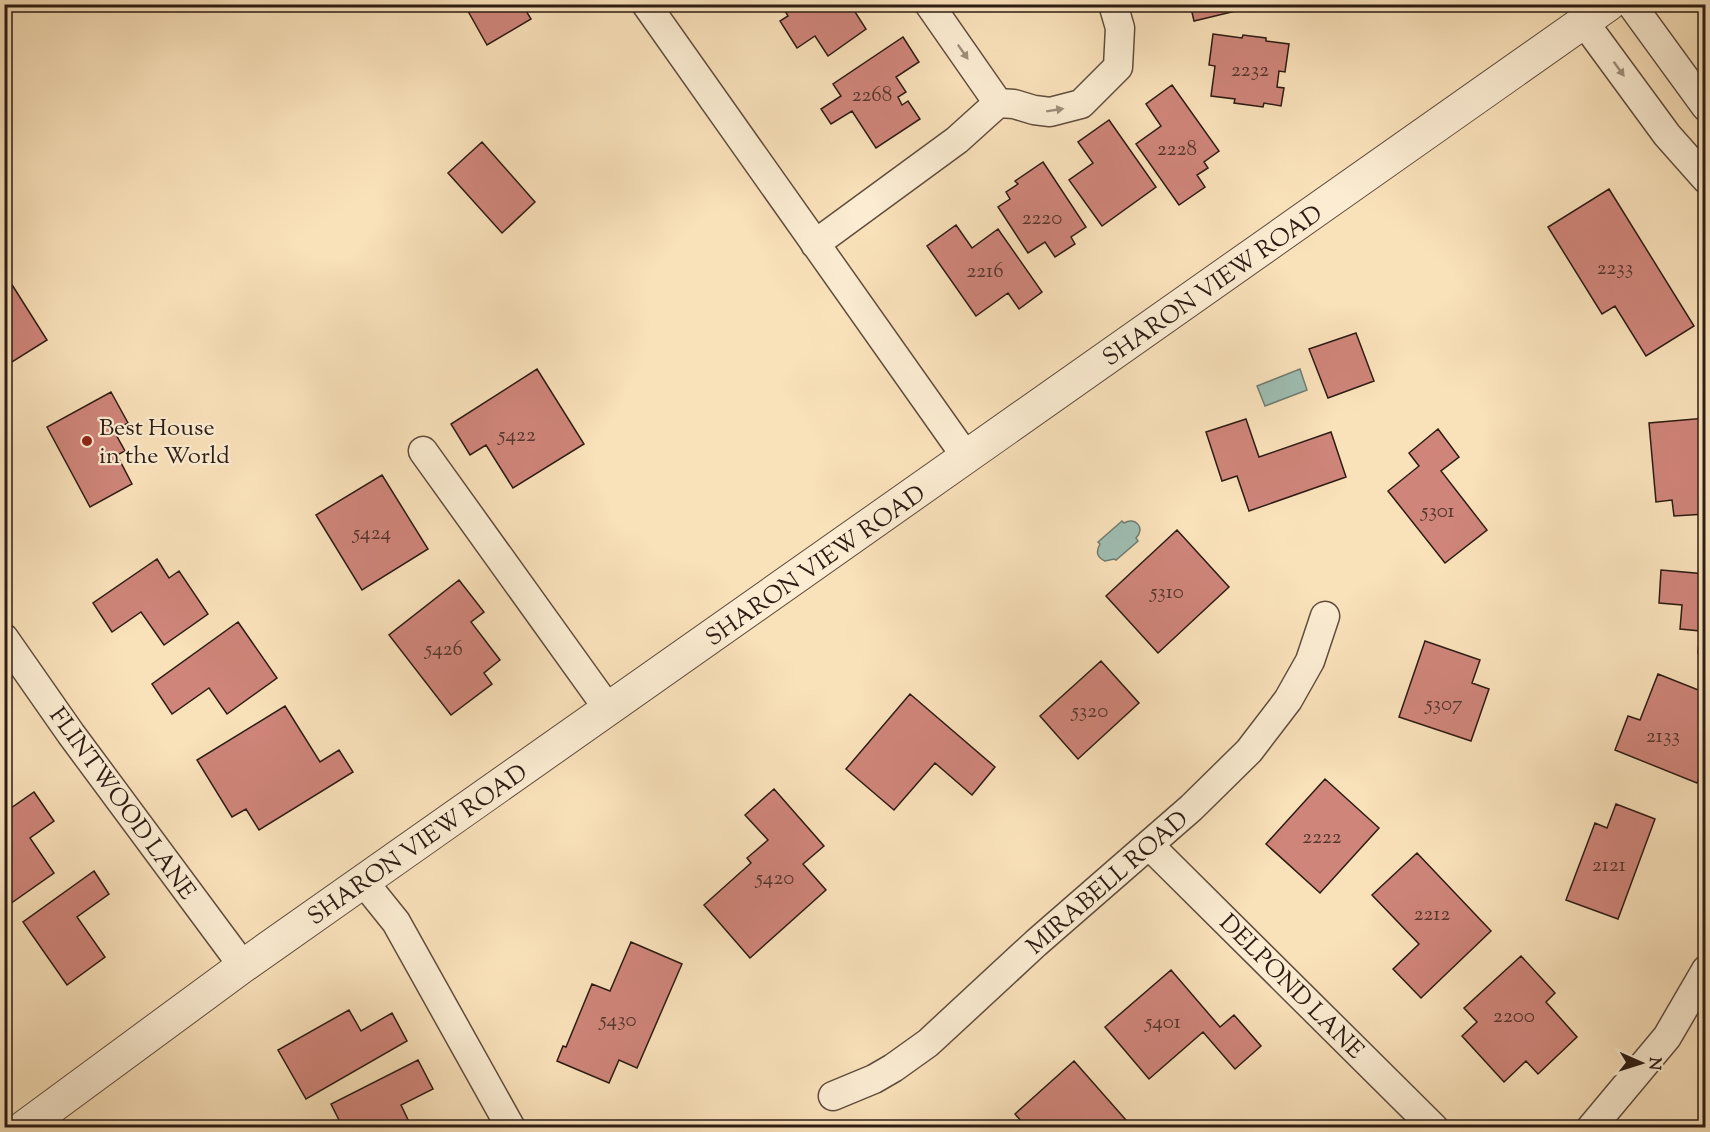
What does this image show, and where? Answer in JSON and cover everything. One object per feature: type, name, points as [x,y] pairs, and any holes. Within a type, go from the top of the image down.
[{"type":"street","points":[[646,4],[967,458]]},
{"type":"street","points":[[929,4],[998,103]]},
{"type":"street","points":[[815,244],[957,140],[998,103],[1050,112],[1081,104],[1118,67],[1120,28],[1113,4]]},
{"type":"street","points":[[1631,4],[1706,107]]},
{"type":"street","points":[[1596,13],[1667,135],[1706,179]]},
{"type":"street","name":"SHARON VIEW ROAD","points":[[23,1128],[243,966],[1596,13]]},
{"type":"street","points":[[423,451],[609,710]]},
{"type":"street","name":"MIRABELL ROAD","points":[[833,1096],[874,1079],[928,1042],[1149,845],[1249,752],[1288,700],[1310,661],[1325,616]]},
{"type":"street","name":"FLINTWOOD LANE","points":[[4,638],[71,734],[243,966]]},
{"type":"street","name":"DELPOND LANE","points":[[1149,845],[1434,1128]]},
{"type":"street","points":[[363,881],[396,922],[511,1128]]},
{"type":"street","points":[[1591,1128],[1667,1037],[1706,970]]},
{"type":"shaded area","points":[[1300,369],[1307,390],[1265,406],[1257,386]]},
{"type":"shaded area","points":[[1122,521],[1124,523],[1132,521],[1138,524],[1140,530],[1136,538],[1138,541],[1116,560],[1105,561],[1098,554],[1100,544],[1098,542]]},
{"type":"building","points":[[464,4],[522,4],[531,19],[487,45]]},
{"type":"building","points":[[781,4],[850,4],[866,29],[828,56],[815,36],[797,48],[780,21],[788,16]]},
{"type":"building","points":[[1190,4],[1239,4],[1240,10],[1194,21]]},
{"type":"building","points":[[1213,34],[1242,38],[1243,35],[1266,38],[1266,41],[1289,44],[1285,72],[1279,71],[1277,87],[1284,88],[1281,106],[1264,103],[1263,107],[1234,103],[1235,99],[1211,96],[1215,66],[1209,65]]},
{"type":"building","points":[[903,37],[919,62],[896,77],[906,92],[898,97],[902,105],[908,101],[920,119],[876,148],[852,111],[831,124],[821,109],[841,96],[833,84]]},
{"type":"building","points":[[1172,85],[1219,151],[1204,162],[1208,168],[1197,175],[1205,187],[1179,205],[1136,144],[1161,126],[1146,104]]},
{"type":"building","points":[[1109,120],[1156,187],[1102,226],[1069,180],[1093,163],[1078,142]]},
{"type":"building","points":[[482,142],[535,202],[502,233],[448,173]]},
{"type":"building","points":[[1043,162],[1086,227],[1071,237],[1075,244],[1055,257],[1045,242],[1028,253],[998,207],[1010,199],[1006,192],[1018,184],[1015,181]]},
{"type":"building","points":[[1609,189],[1694,326],[1646,356],[1615,306],[1602,314],[1548,227]]},
{"type":"building","points":[[956,225],[972,248],[998,229],[1042,292],[1019,309],[1008,293],[976,316],[927,246]]},
{"type":"building","points":[[9,280],[47,340],[4,367],[4,282]]},
{"type":"building","points":[[1356,333],[1374,381],[1328,398],[1309,349]]},
{"type":"building","points":[[537,369],[584,444],[513,488],[486,445],[470,455],[451,424]]},
{"type":"building","name":"Best House in the World","points":[[111,392],[128,423],[114,431],[125,451],[117,455],[132,484],[90,507],[47,427]]},
{"type":"building","points":[[1706,418],[1706,514],[1674,516],[1672,500],[1656,502],[1649,423]]},
{"type":"building","points":[[1246,419],[1259,457],[1331,432],[1346,477],[1249,511],[1237,476],[1222,481],[1206,432]]},
{"type":"building","points":[[1438,429],[1459,457],[1441,471],[1487,530],[1445,563],[1388,491],[1419,466],[1409,453]]},
{"type":"building","points":[[382,475],[428,549],[362,590],[316,515]]},
{"type":"building","points":[[1177,530],[1229,587],[1158,653],[1106,596]]},
{"type":"building","points":[[157,559],[169,578],[179,571],[208,614],[164,645],[141,612],[112,632],[93,603]]},
{"type":"building","points":[[1661,570],[1706,574],[1706,653],[1698,653],[1700,631],[1680,629],[1682,605],[1659,603]]},
{"type":"building","points":[[459,580],[484,612],[471,622],[500,660],[484,673],[492,684],[451,715],[389,635]]},
{"type":"building","points":[[238,622],[277,678],[227,714],[209,688],[172,714],[152,684]]},
{"type":"building","points":[[1425,641],[1480,660],[1472,683],[1489,689],[1471,741],[1399,717]]},
{"type":"building","points":[[1101,661],[1139,703],[1078,759],[1040,716]]},
{"type":"building","points":[[1658,674],[1706,693],[1706,762],[1697,783],[1615,750],[1628,716],[1640,720]]},
{"type":"building","points":[[910,694],[995,767],[972,795],[935,763],[894,810],[846,769]]},
{"type":"building","points":[[285,706],[320,762],[339,750],[353,772],[259,830],[246,809],[232,817],[197,760]]},
{"type":"building","points":[[1325,779],[1379,828],[1320,893],[1266,844]]},
{"type":"building","points":[[774,789],[824,846],[803,864],[826,890],[750,958],[704,905],[751,863],[747,858],[768,840],[745,815]]},
{"type":"building","points":[[34,792],[54,821],[30,838],[54,873],[10,904],[4,895],[4,813]]},
{"type":"building","points":[[1616,804],[1655,819],[1618,919],[1566,900],[1595,823],[1607,828]]},
{"type":"building","points":[[1417,853],[1491,931],[1421,998],[1393,969],[1419,944],[1372,895]]},
{"type":"building","points":[[94,871],[109,894],[77,917],[105,957],[67,985],[23,922]]},
{"type":"building","points":[[631,942],[682,964],[637,1068],[619,1060],[609,1083],[557,1061],[563,1046],[566,1047],[592,984],[610,991]]},
{"type":"building","points":[[1521,956],[1555,993],[1546,1002],[1577,1037],[1538,1074],[1526,1061],[1504,1082],[1462,1036],[1477,1022],[1464,1008]]},
{"type":"building","points":[[1171,970],[1220,1027],[1234,1015],[1261,1046],[1235,1069],[1203,1032],[1149,1079],[1105,1027]]},
{"type":"building","points":[[349,1010],[361,1031],[392,1013],[407,1041],[306,1099],[278,1050]]},
{"type":"building","points":[[418,1060],[433,1089],[401,1105],[412,1128],[343,1128],[331,1104]]},
{"type":"building","points":[[1074,1061],[1133,1128],[1027,1128],[1015,1114]]},
{"type":"place","name":"Best House in the World","points":[[87,441]]}]
